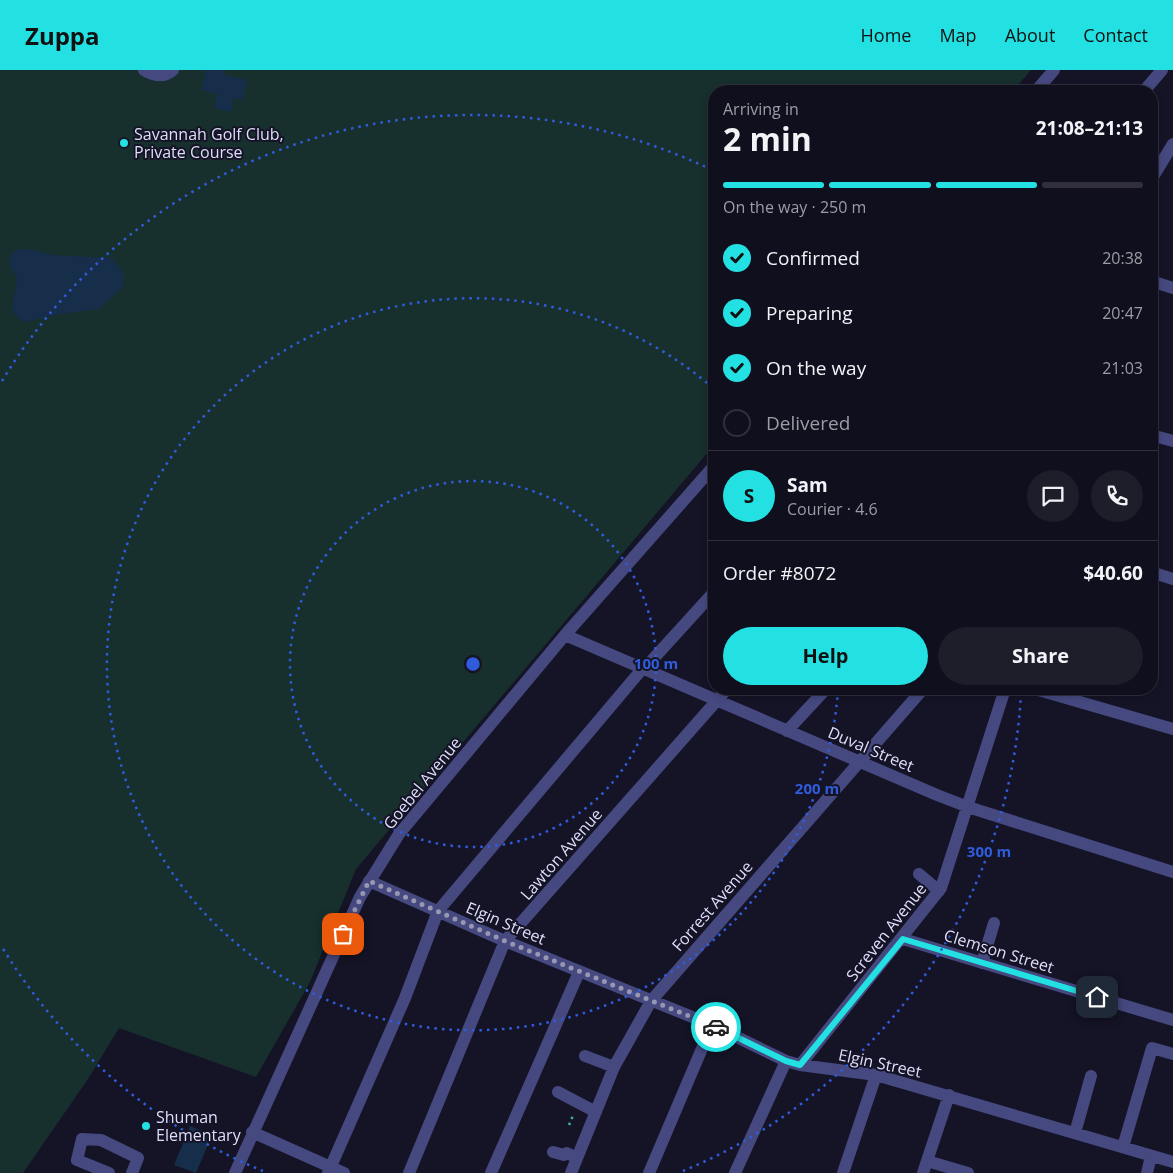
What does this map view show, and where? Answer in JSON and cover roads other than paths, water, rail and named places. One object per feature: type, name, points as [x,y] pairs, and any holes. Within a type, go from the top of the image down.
[{"type":"street","points":[[144,70],[163,76],[173,70]]},
{"type":"street","points":[[1041,85],[1054,70]]},
{"type":"street","points":[[1149,85],[1162,70]]},
{"type":"street","points":[[1158,169],[1173,144]]},
{"type":"street","points":[[1158,283],[1173,288]]},
{"type":"street","points":[[1158,437],[1173,442]]},
{"type":"street","name":"Goebel Avenue","points":[[235,1173],[252,1132],[369,881],[399,834],[565,634],[708,473]]},
{"type":"street","points":[[1158,574],[1173,579]]},
{"type":"street","points":[[329,1170],[405,998],[438,911],[644,668],[708,599]]},
{"type":"street","name":"Duval Street","points":[[565,634],[859,762],[968,807],[1173,872]]},
{"type":"street","name":"Lawton Avenue","points":[[409,1173],[505,941],[721,695]]},
{"type":"street","points":[[787,731],[820,695]]},
{"type":"street","name":"Forrest Avenue","points":[[571,1173],[614,1067],[651,1001],[918,695]]},
{"type":"street","name":"Screven Avenue","points":[[800,1065],[939,892],[951,863],[1003,695]]},
{"type":"street","points":[[1056,695],[1173,729]]},
{"type":"street","points":[[919,874],[939,892]]},
{"type":"street","name":"Elgin Street","points":[[369,881],[505,941],[712,1025],[786,1061],[800,1065],[876,1075],[1173,1162]]},
{"type":"street","points":[[982,963],[994,923]]},
{"type":"street","name":"Clemson Street","points":[[903,939],[1173,1020]]},
{"type":"street","points":[[491,1173],[580,972]]},
{"type":"street","points":[[649,1173],[712,1025]]},
{"type":"street","points":[[1123,1147],[1152,1048],[1173,1054]]},
{"type":"street","points":[[586,1056],[614,1067]]},
{"type":"street","points":[[735,1173],[786,1061]]},
{"type":"street","points":[[843,1173],[876,1075]]},
{"type":"street","points":[[1075,1133],[1091,1076]]},
{"type":"street","points":[[558,1092],[596,1112]]},
{"type":"street","points":[[949,1095],[925,1167],[968,1173]]},
{"type":"street","points":[[252,1132],[329,1170],[344,1173]]},
{"type":"street","points":[[109,1173],[77,1160],[82,1139],[100,1140],[138,1158],[132,1173]]},
{"type":"street","points":[[553,1152],[564,1155],[567,1153],[577,1158]]},
{"type":"street","points":[[1147,1173],[1151,1156]]},
{"type":"water","points":[[206,70],[225,70],[224,75],[247,80],[243,100],[234,98],[231,112],[214,108],[217,94],[201,90]]},
{"type":"water","points":[[16,250],[34,250],[53,255],[112,258],[124,273],[123,287],[99,309],[61,314],[25,322],[14,313],[12,308],[17,277],[10,267],[9,257]]},
{"type":"water","points":[[190,1126],[212,1135],[196,1173],[174,1165]]},
{"type":"place","name":"Savannah Golf Club, Private Course","points":[[124,143]]},
{"type":"place","name":"Shuman Elementary","points":[[146,1126]]}]
